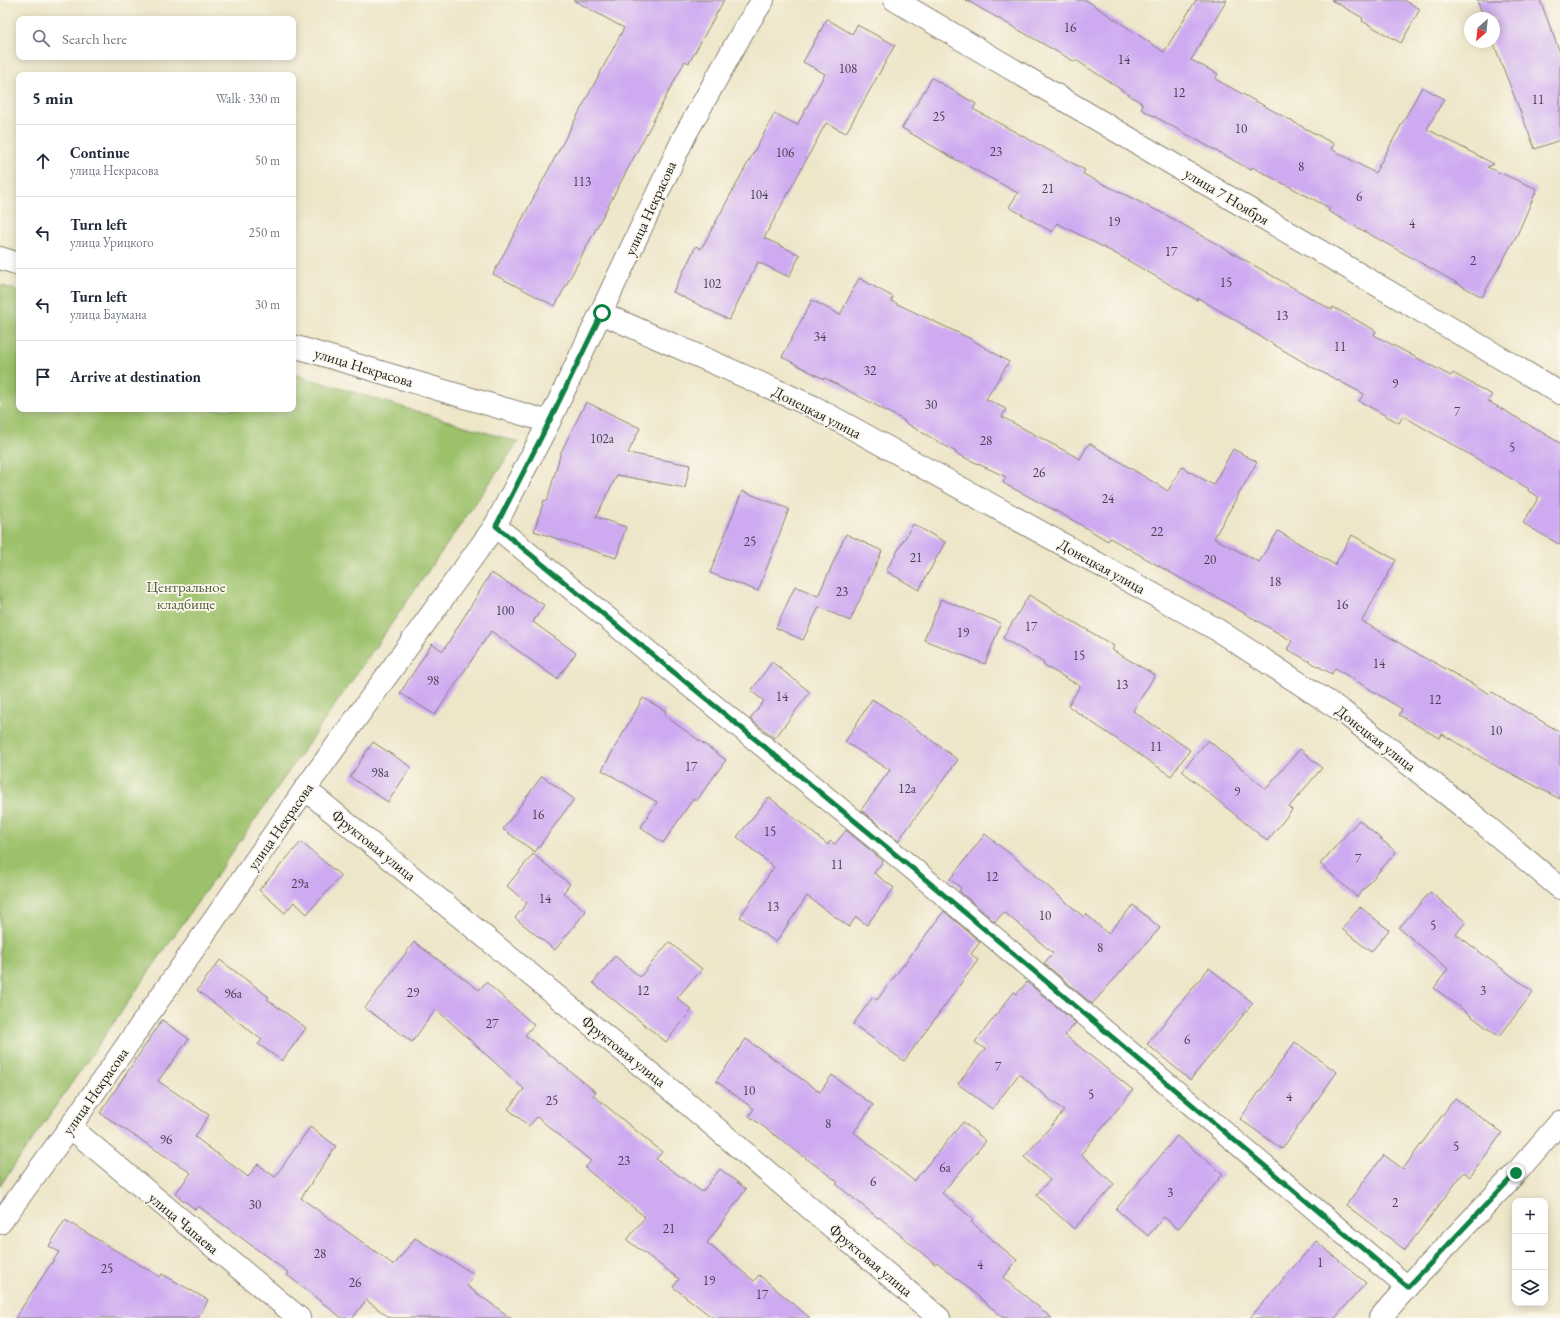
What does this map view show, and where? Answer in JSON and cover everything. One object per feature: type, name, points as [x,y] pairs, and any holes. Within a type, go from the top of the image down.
[{"type":"street","name":"улица Некрасова","points":[[0,1223],[70,1127],[305,789],[496,526],[602,313],[685,135],[743,31],[763,0]]},
{"type":"street","name":"улица 7 Ноября","points":[[895,0],[1560,393]]},
{"type":"street","points":[[0,258],[16,263]]},
{"type":"street","name":"Донецкая улица","points":[[602,313],[814,407],[1216,629],[1342,711],[1472,814],[1560,888]]},
{"type":"street","name":"улица Некрасова","points":[[296,347],[549,422]]},
{"type":"street","points":[[496,526],[912,868],[1408,1287]]},
{"type":"street","name":"Фруктовая улица","points":[[305,789],[689,1105],[938,1318]]},
{"type":"street","points":[[1380,1318],[1516,1173],[1560,1122]]},
{"type":"street","name":"улица Чапаева","points":[[70,1127],[299,1318]]},
{"type":"green space","name":"Центральное кладбище","points":[[0,285],[16,290],[16,412],[296,412],[296,375],[518,442],[0,1186]]},
{"type":"building","points":[[573,0],[724,0],[689,63],[685,61],[555,306],[493,274],[624,28]]},
{"type":"building","points":[[966,0],[1086,0],[1164,52],[1196,0],[1227,0],[1191,60],[1218,74],[1215,79],[1334,144],[1331,149],[1375,173],[1422,87],[1444,99],[1427,129],[1494,164],[1487,167],[1537,189],[1517,235],[1482,297],[1328,211],[1330,208],[1252,167],[1251,170],[1141,109],[1143,104],[1076,60],[1075,62]]},
{"type":"building","points":[[1331,0],[1404,0],[1420,9],[1401,43],[1362,21],[1363,18]]},
{"type":"building","points":[[1477,0],[1540,0],[1560,53],[1560,140],[1535,149],[1495,48],[1500,48],[1500,12],[1482,12]]},
{"type":"building","points":[[827,19],[852,34],[857,25],[895,45],[846,133],[826,123],[764,238],[800,255],[789,277],[758,262],[729,320],[673,292],[696,246],[701,249],[775,113],[797,125],[825,74],[803,62]]},
{"type":"building","points":[[932,78],[976,104],[973,109],[1085,170],[1083,174],[1168,216],[1332,310],[1333,307],[1376,331],[1374,335],[1451,376],[1453,373],[1492,395],[1488,401],[1560,443],[1560,545],[1523,523],[1539,497],[1528,491],[1529,489],[1403,416],[1399,423],[1359,401],[1364,394],[1310,366],[1198,298],[1197,300],[1120,256],[1057,223],[1052,232],[1009,207],[1018,193],[951,157],[902,128]]},
{"type":"building","points":[[859,278],[893,297],[891,301],[969,338],[1009,362],[986,399],[1006,409],[1002,417],[1080,459],[1089,443],[1168,491],[1182,467],[1213,485],[1233,449],[1257,462],[1214,538],[1259,562],[1278,531],[1335,565],[1352,535],[1396,560],[1362,621],[1490,694],[1492,692],[1560,732],[1560,799],[1501,769],[1442,734],[1439,738],[1399,715],[1402,709],[1335,668],[1332,674],[1287,649],[1292,641],[1218,598],[1110,538],[1108,541],[1069,518],[1003,483],[1006,477],[955,453],[956,452],[904,422],[905,421],[825,378],[824,379],[782,357],[812,300],[840,315]]},
{"type":"building","points":[[586,402],[640,428],[628,453],[690,465],[685,488],[617,475],[596,517],[626,527],[616,558],[534,531],[544,500],[547,501],[561,452]]},
{"type":"building","points":[[742,491],[789,509],[758,591],[710,573]]},
{"type":"building","points":[[913,524],[945,542],[919,590],[886,571]]},
{"type":"building","points":[[846,534],[882,551],[850,621],[819,607],[803,640],[776,628],[795,586],[818,596]]},
{"type":"building","points":[[491,573],[544,605],[533,622],[576,653],[557,679],[491,631],[435,715],[400,693],[432,644],[443,651]]},
{"type":"building","points":[[1029,595],[1114,646],[1112,650],[1155,675],[1133,711],[1190,750],[1171,776],[1068,706],[1080,686],[1043,665],[1044,663],[1003,638]]},
{"type":"building","points":[[941,599],[1001,623],[985,664],[924,640]]},
{"type":"building","points":[[772,662],[810,692],[775,738],[750,719],[764,701],[751,691]]},
{"type":"building","points":[[643,698],[666,711],[664,715],[726,760],[696,801],[693,799],[663,843],[641,827],[657,802],[602,770]]},
{"type":"building","points":[[872,699],[903,719],[958,760],[898,841],[861,810],[890,770],[845,742]]},
{"type":"building","points":[[1208,740],[1266,789],[1300,749],[1322,768],[1289,807],[1292,810],[1267,841],[1182,771]]},
{"type":"building","points":[[373,742],[411,767],[388,802],[350,777]]},
{"type":"building","points":[[542,776],[574,799],[535,852],[503,829]]},
{"type":"building","points":[[769,797],[828,845],[830,841],[835,844],[846,830],[883,861],[874,873],[894,888],[867,925],[856,917],[849,927],[807,896],[776,942],[740,917],[774,867],[737,837]]},
{"type":"building","points":[[1359,820],[1396,852],[1357,897],[1320,864]]},
{"type":"building","points":[[985,834],[1034,873],[1033,874],[1084,917],[1086,914],[1108,934],[1133,905],[1160,928],[1092,1004],[1044,963],[1053,953],[1004,912],[995,922],[959,891],[961,888],[950,879]]},
{"type":"building","points":[[301,842],[341,876],[307,914],[294,902],[285,913],[259,890]]},
{"type":"building","points":[[533,854],[570,884],[563,893],[586,911],[555,950],[515,918],[527,903],[507,886]]},
{"type":"building","points":[[1430,892],[1466,922],[1456,934],[1533,992],[1499,1037],[1434,988],[1448,969],[1399,928]]},
{"type":"building","points":[[1360,907],[1389,930],[1371,952],[1342,929]]},
{"type":"building","points":[[944,911],[980,942],[971,954],[978,960],[904,1061],[853,1024],[873,997],[877,1000]]},
{"type":"building","points":[[414,942],[479,990],[486,982],[534,1025],[525,1035],[596,1092],[593,1095],[662,1152],[656,1159],[702,1192],[720,1169],[746,1189],[707,1243],[754,1281],[759,1275],[810,1318],[713,1318],[673,1287],[679,1279],[627,1240],[645,1217],[585,1168],[591,1161],[537,1117],[529,1126],[508,1109],[524,1089],[436,1009],[412,1042],[365,1008]]},
{"type":"building","points":[[669,942],[702,969],[677,998],[692,1010],[666,1042],[593,983],[615,956],[640,977]]},
{"type":"building","points":[[220,960],[269,997],[267,999],[306,1028],[282,1061],[258,1044],[262,1040],[197,990]]},
{"type":"building","points":[[1209,968],[1253,1003],[1190,1080],[1147,1044]]},
{"type":"building","points":[[1027,982],[1076,1023],[1065,1035],[1133,1090],[1081,1154],[1114,1184],[1074,1229],[1036,1195],[1050,1180],[1024,1157],[1064,1111],[1019,1074],[992,1109],[958,1084],[985,1049],[975,1042],[1014,992],[1017,994]]},
{"type":"building","points":[[162,1020],[189,1039],[158,1081],[209,1115],[195,1137],[248,1177],[258,1164],[275,1177],[310,1127],[336,1146],[301,1198],[394,1265],[415,1238],[474,1274],[467,1286],[511,1318],[390,1318],[366,1300],[353,1318],[342,1318],[287,1275],[289,1273],[198,1206],[195,1209],[175,1194],[191,1173],[100,1113]]},
{"type":"building","points":[[746,1039],[820,1092],[832,1075],[873,1105],[854,1132],[914,1181],[963,1122],[986,1141],[942,1193],[973,1219],[971,1222],[1017,1260],[1003,1278],[1052,1318],[1004,1318],[937,1262],[935,1264],[879,1217],[878,1218],[836,1184],[838,1182],[749,1116],[754,1109],[716,1081]]},
{"type":"building","points":[[1295,1042],[1337,1072],[1282,1149],[1240,1119]]},
{"type":"building","points":[[1455,1098],[1502,1133],[1470,1177],[1464,1172],[1405,1250],[1346,1205],[1384,1155],[1403,1169]]},
{"type":"building","points":[[1177,1136],[1223,1174],[1178,1229],[1164,1217],[1148,1236],[1116,1209]]},
{"type":"building","points":[[65,1220],[160,1277],[162,1274],[208,1300],[198,1318],[15,1318],[59,1252],[49,1246]]},
{"type":"building","points":[[1316,1241],[1366,1283],[1335,1318],[1250,1318]]},
{"type":"route","points":[[602,313],[496,526],[912,868],[1408,1287],[1516,1173]]}]
